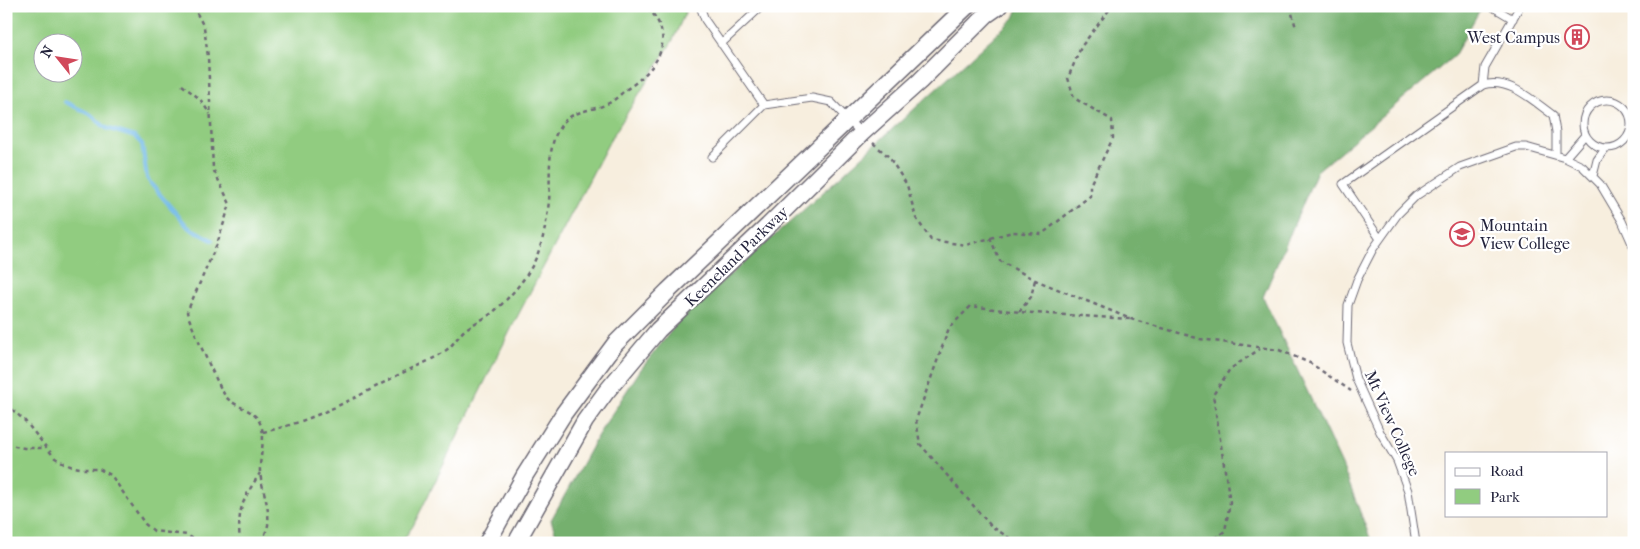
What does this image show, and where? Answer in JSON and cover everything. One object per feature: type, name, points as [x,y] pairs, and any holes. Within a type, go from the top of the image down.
[{"type":"street","name":"Keeneland Parkway","points":[[487,543],[525,475],[564,412],[615,344],[668,291],[967,6]]},
{"type":"street","name":"Keeneland Parkway","points":[[516,543],[585,421],[641,349],[862,133],[920,81],[986,15],[999,6]]},
{"type":"street","points":[[525,475],[547,486]]},
{"type":"lane","points":[[700,6],[705,20],[720,44],[764,105]]},
{"type":"lane","points":[[720,44],[762,6]]},
{"type":"lane","points":[[1491,6],[1513,19]]},
{"type":"lane","points":[[1483,85],[1485,67],[1520,6]]},
{"type":"lane","points":[[1380,239],[1343,184],[1483,85],[1494,81],[1511,86],[1553,115],[1556,132],[1556,155]]},
{"type":"lane","points":[[712,157],[764,105],[812,98],[831,102],[862,133]]},
{"type":"lane","points":[[1604,100],[1616,101],[1630,114],[1632,122],[1629,135],[1624,142],[1613,148],[1605,149],[1595,145],[1585,135],[1584,118],[1589,108],[1596,103],[1604,100]]},
{"type":"lane","points":[[1565,158],[1585,135]]},
{"type":"lane","name":"Mt View College","points":[[1416,543],[1408,491],[1397,461],[1380,432],[1356,379],[1347,343],[1348,305],[1357,280],[1380,239],[1410,200],[1460,167],[1516,147],[1526,147],[1565,158],[1582,166],[1593,176],[1600,184],[1622,221],[1634,248]]},
{"type":"lane","points":[[1593,176],[1596,160],[1605,149]]},
{"type":"path","points":[[193,6],[204,27],[208,57],[214,169],[230,204],[217,244],[188,312],[188,318],[198,334],[205,356],[225,397],[254,415],[260,421],[263,432],[260,473],[268,501],[268,527],[262,543]]},
{"type":"path","points":[[263,432],[292,426],[370,390],[444,351],[456,342],[464,331],[492,313],[511,293],[527,274],[537,255],[544,234],[551,158],[554,140],[560,127],[570,116],[609,103],[645,76],[660,56],[663,39],[659,24],[646,6]]},
{"type":"path","points":[[862,133],[889,157],[907,185],[916,218],[931,240],[966,245],[1012,232],[1042,234],[1090,196],[1090,185],[1113,138],[1112,120],[1074,98],[1068,78],[1081,47],[1112,6]]},
{"type":"path","points":[[1290,6],[1296,28]]},
{"type":"path","points":[[182,85],[200,99],[211,114]]},
{"type":"path","points":[[990,238],[1000,261],[1035,280],[1131,319],[1200,339],[1279,350],[1310,363],[1366,401]]},
{"type":"path","points":[[1018,312],[1030,297],[1035,280]]},
{"type":"path","points":[[1017,543],[991,526],[920,444],[916,420],[949,328],[971,306],[1018,312],[1131,319]]},
{"type":"path","points":[[1208,543],[1225,531],[1230,502],[1213,394],[1230,369],[1262,348]]},
{"type":"path","points":[[6,404],[25,421],[55,458],[70,466],[105,470],[130,500],[145,524],[154,531],[187,535],[200,543]]},
{"type":"path","points":[[6,444],[24,448],[45,448]]},
{"type":"path","points":[[240,543],[238,520],[240,506],[260,473]]},
{"type":"green space","points":[[6,6],[688,6],[673,40],[609,142],[514,323],[413,526],[401,543],[6,543]]},
{"type":"green space","points":[[1019,6],[1482,6],[1454,56],[1317,171],[1263,297],[1342,465],[1372,543],[559,543],[551,520],[598,435],[641,369],[683,316],[798,215],[1014,18]]},
{"type":"waterway","points":[[65,102],[90,114],[106,128],[135,137],[142,144],[147,178],[151,184],[188,227],[212,240]]},
{"type":"place","name":"West Campus","points":[[1577,37]]},
{"type":"place","name":"Mountain View College","points":[[1462,234]]}]
